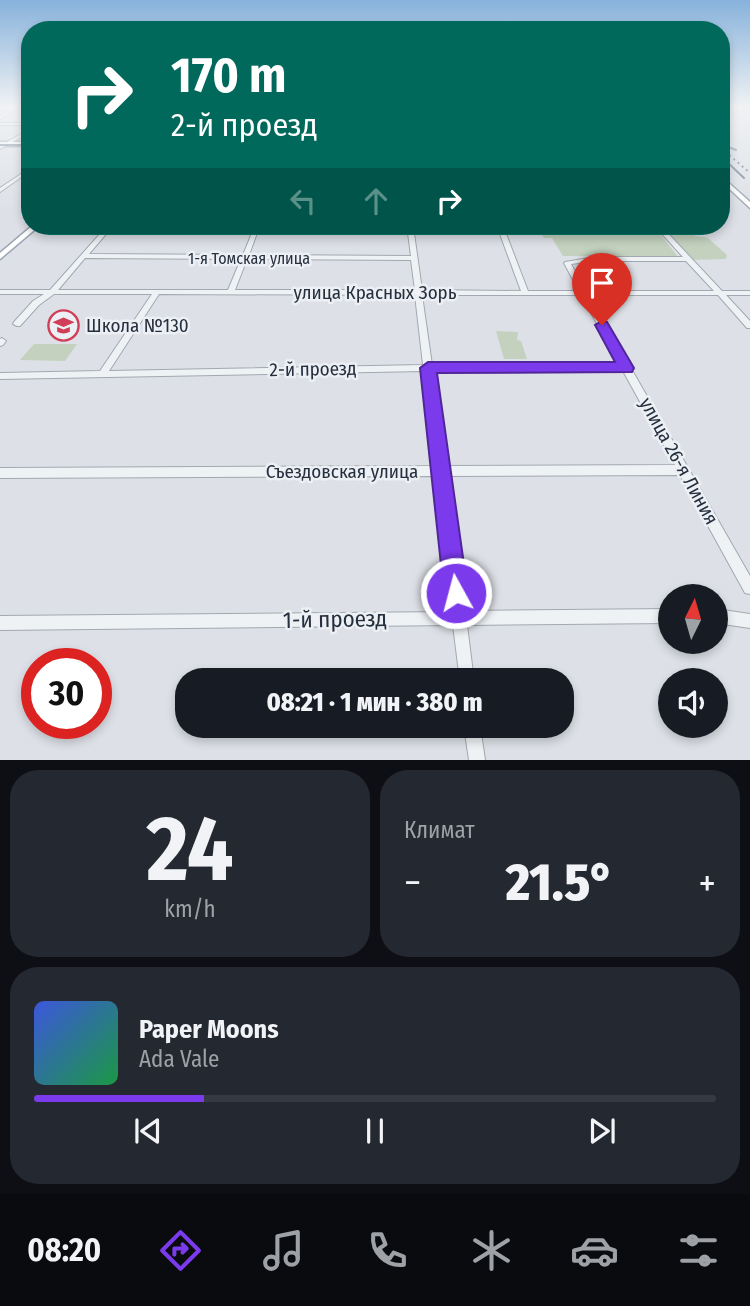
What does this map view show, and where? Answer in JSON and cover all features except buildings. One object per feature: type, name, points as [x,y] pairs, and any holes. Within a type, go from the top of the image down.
[{"type":"main road","points":[[2,145],[21,144]]},
{"type":"main road","points":[[730,187],[750,206]]},
{"type":"main road","points":[[0,257],[26,235]]},
{"type":"street","points":[[0,190],[21,175]]},
{"type":"street","points":[[17,324],[36,303],[52,292],[102,235]]},
{"type":"street","points":[[231,292],[254,235]]},
{"type":"street","points":[[412,235],[465,668]]},
{"type":"street","points":[[503,235],[525,292]]},
{"type":"street","points":[[666,235],[750,326]]},
{"type":"street","name":"1-я Томская улица","points":[[84,256],[415,258]]},
{"type":"street","name":"улица 26-я Линия","points":[[686,259],[595,259],[569,262],[567,265],[750,588]]},
{"type":"street","name":"улица Красных Зорь","points":[[0,292],[750,293]]},
{"type":"street","points":[[104,372],[158,292]]},
{"type":"street","name":"2-й проезд","points":[[0,376],[104,372],[626,368]]},
{"type":"street","name":"Съездовская улица","points":[[0,473],[684,470]]},
{"type":"street","name":"1-й проезд","points":[[0,623],[658,616]]},
{"type":"street","points":[[728,618],[750,621]]},
{"type":"street","points":[[474,738],[477,760]]},
{"type":"green space","points":[[542,235],[661,235],[678,257],[563,256],[552,238],[544,238]]},
{"type":"green space","points":[[667,235],[708,238],[727,255],[726,259],[688,260]]},
{"type":"green space","points":[[496,331],[518,332],[517,340],[521,341],[527,359],[504,359]]},
{"type":"green space","points":[[34,344],[77,344],[65,361],[20,360]]},
{"type":"tram line","points":[[0,145],[21,145]]},
{"type":"tram line","points":[[730,148],[736,150]]},
{"type":"tram line","points":[[730,165],[744,178]]},
{"type":"railway","points":[[730,156],[750,173]]},
{"type":"place","name":"Школа №130","points":[[63,325]]},
{"type":"route","points":[[456,593],[428,368],[626,368],[602,325]]}]
